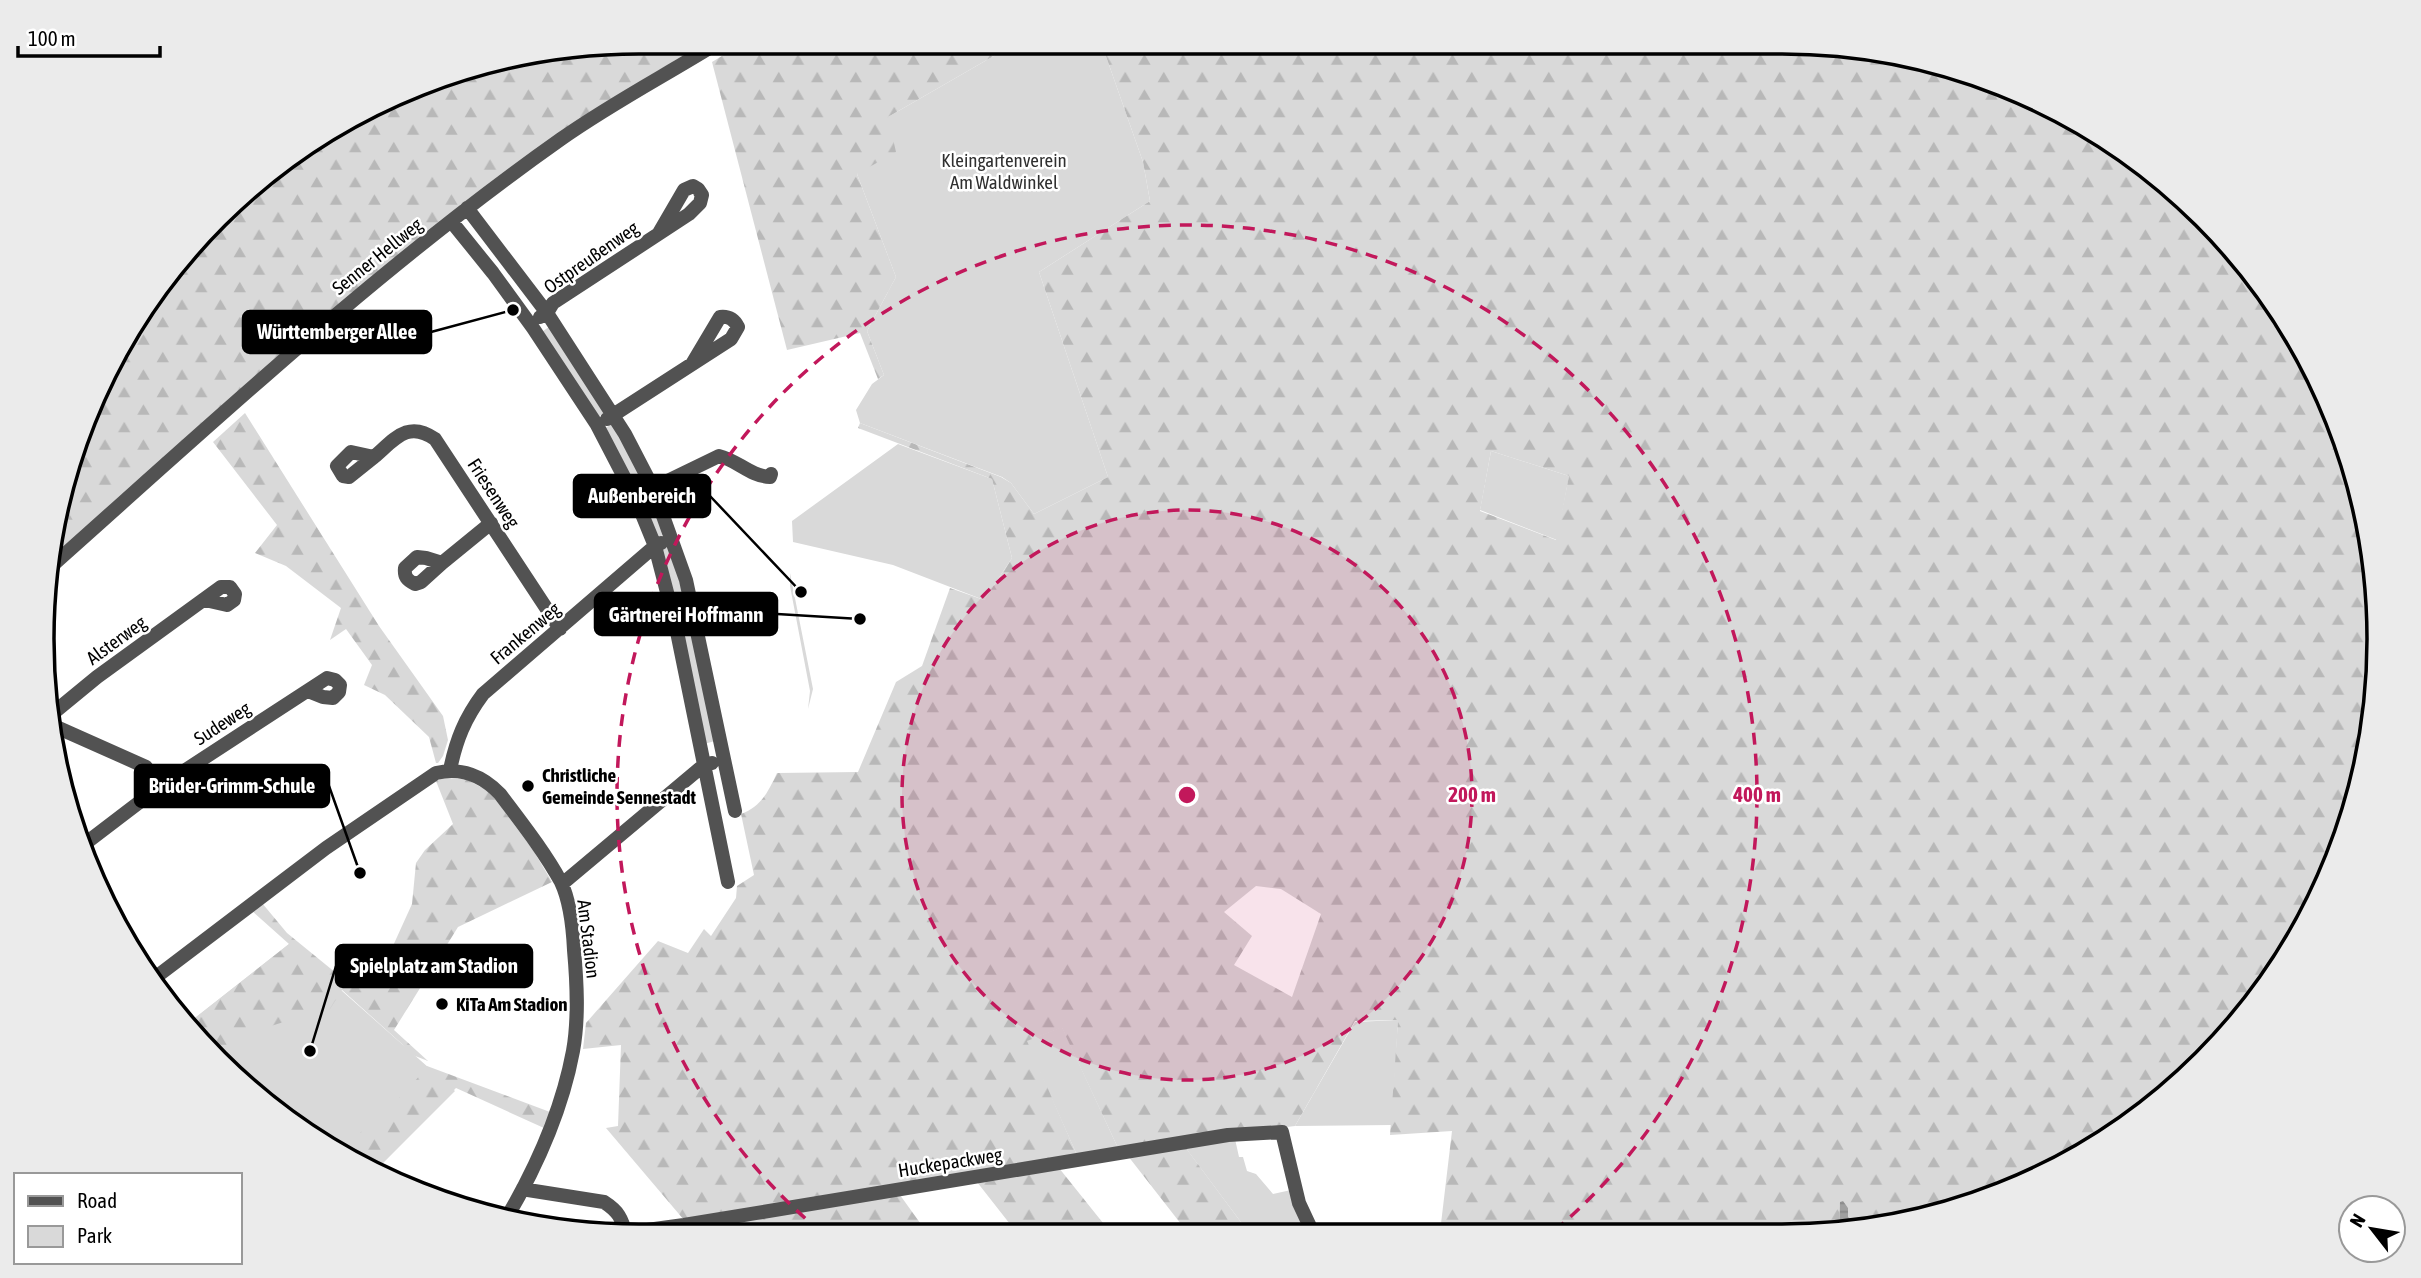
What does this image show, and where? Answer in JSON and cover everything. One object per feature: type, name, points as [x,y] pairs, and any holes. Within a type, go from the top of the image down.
[{"type":"street","name":"Senner Hellweg","points":[[60,559],[283,360],[467,208],[599,113],[699,54]]},
{"type":"street","points":[[467,208],[547,313],[612,415],[653,488],[686,580],[735,811]]},
{"type":"street","points":[[451,221],[531,324],[597,425],[637,502],[655,546],[676,626],[728,882]]},
{"type":"street","name":"Ostpreußenweg","points":[[531,324],[547,313],[553,303],[659,233]]},
{"type":"street","points":[[597,425],[692,364]]},
{"type":"street","name":"Friesenweg","points":[[374,457],[405,431],[415,429],[435,439],[560,629]]},
{"type":"street","points":[[653,488],[719,456],[759,477],[769,477],[771,474]]},
{"type":"street","points":[[442,563],[491,523]]},
{"type":"street","name":"Frankenweg","points":[[450,770],[457,738],[471,710],[483,694],[655,546],[673,539]]},
{"type":"street","name":"Alsterweg","points":[[58,709],[97,677],[205,600]]},
{"type":"street","name":"Sudeweg","points":[[90,840],[158,788],[308,691]]},
{"type":"street","points":[[61,729],[146,767],[158,788]]},
{"type":"street","points":[[562,884],[704,765],[723,760]]},
{"type":"street","points":[[160,974],[333,843],[436,773],[450,770]]},
{"type":"street","name":"Am Stadion","points":[[450,770],[467,772],[482,779],[500,794],[562,884],[573,938],[577,1010],[573,1051],[546,1141],[511,1210]]},
{"type":"street","name":"Huckepackweg","points":[[690,1224],[1228,1135],[1282,1132],[1299,1203],[1309,1224]]},
{"type":"street","points":[[523,1188],[604,1202],[614,1208],[622,1223]]},
{"type":"green space","points":[[685,54],[597,108],[529,155],[61,550],[85,451],[115,380],[133,347],[153,314],[199,253],[253,199],[283,175],[314,153],[380,115],[451,85],[525,65],[563,59]]},
{"type":"green space","points":[[725,54],[997,54],[888,117],[896,152],[857,174],[896,277],[867,331],[884,375],[878,379],[860,333],[787,350],[712,62]]},
{"type":"green space","name":"Kleingartenverein Am Waldwinkel","points":[[997,54],[1105,54],[1143,162],[1150,201],[1039,272],[1108,477],[1034,514],[1011,483],[1002,477],[860,423],[856,410],[872,384],[884,375],[867,331],[896,277],[857,174],[888,117]]},
{"type":"green space","points":[[1105,54],[1782,54],[1858,59],[1896,65],[1970,85],[2041,115],[2107,153],[2168,199],[2222,253],[2268,314],[2306,380],[2322,415],[2336,451],[2356,525],[2362,563],[2367,639],[2362,715],[2356,753],[2336,827],[2322,863],[2306,898],[2268,964],[2222,1025],[2168,1079],[2107,1125],[2041,1163],[2006,1179],[1970,1193],[1896,1213],[1850,1220],[1847,1217],[1848,1208],[1840,1203],[1839,1220],[1782,1224],[1441,1224],[1452,1131],[1390,1135],[1398,1020],[1355,1021],[1295,1126],[1180,1140],[1242,1224],[1181,1224],[1128,1156],[1059,1168],[1104,1224],[1010,1224],[977,1182],[900,1195],[921,1224],[683,1224],[684,1220],[606,1128],[618,1126],[621,1045],[583,1049],[586,1023],[658,941],[688,953],[704,929],[711,936],[736,898],[737,886],[754,875],[741,814],[759,803],[777,773],[858,772],[896,682],[922,666],[950,588],[984,600],[1012,558],[992,479],[858,428],[860,423],[1001,477],[1011,483],[1034,514],[1108,477],[1039,272],[1150,201],[1143,162]],"holes":[[[1491,451],[1569,476],[1556,540],[1480,511]],[[1256,886],[1281,889],[1321,914],[1292,997],[1234,965],[1252,936],[1224,912]],[[1062,1028],[1118,1148],[1077,1155],[1027,1041]]]},
{"type":"green space","points":[[549,327],[606,411],[597,418],[540,333]]},
{"type":"green space","points":[[245,413],[379,626],[443,716],[448,740],[438,763],[429,737],[385,695],[364,685],[372,665],[346,629],[330,640],[341,608],[286,566],[255,553],[277,525],[213,442]]},
{"type":"green space","points":[[613,423],[633,456],[667,533],[657,538],[604,429]]},
{"type":"green space","points":[[898,444],[992,479],[1012,558],[984,600],[893,565],[793,542],[792,521]]},
{"type":"green space","points":[[1491,451],[1569,476],[1557,540],[1480,510]]},
{"type":"green space","points":[[670,546],[690,620],[678,621],[660,550]]},
{"type":"green space","points":[[790,573],[813,689],[808,709],[810,691],[790,586]]},
{"type":"green space","points":[[692,627],[715,741],[704,744],[680,629]]},
{"type":"green space","points":[[443,778],[466,779],[490,792],[533,850],[552,882],[458,927],[394,1030],[428,1061],[410,1054],[342,990],[330,1009],[320,1016],[293,1019],[271,1026],[226,1052],[194,1019],[289,944],[251,910],[262,903],[287,933],[347,982],[392,948],[412,904],[416,863],[425,850],[453,824],[436,781]]},
{"type":"green space","points":[[289,944],[455,1091],[382,1164],[314,1125],[283,1103],[253,1079],[194,1019]]},
{"type":"green space","points":[[1398,1020],[1392,1125],[1295,1126],[1355,1022]]},
{"type":"green space","points":[[1062,1027],[1118,1148],[1077,1155],[1026,1041]]},
{"type":"green space","points":[[427,1066],[550,1112],[544,1128],[456,1088],[382,1164],[346,1144],[418,1078]]},
{"type":"green space","points":[[1235,1139],[1239,1157],[1243,1157],[1247,1171],[1256,1174],[1273,1194],[1291,1190],[1304,1224],[1242,1224],[1185,1147]]},
{"type":"shaded area","points":[[1843,1201],[1848,1208],[1850,1219],[1865,1218],[1839,1220],[1840,1202]]},
{"type":"place","name":"Württemberger Allee","points":[[513,310]]},
{"type":"place","name":"Außenbereich","points":[[801,592]]},
{"type":"place","name":"Gärtnerei Hoffmann","points":[[860,619]]},
{"type":"place","name":"Christliche Gemeinde Sennestadt","points":[[528,786]]},
{"type":"place","name":"Brüder-Grimm-Schule","points":[[360,873]]},
{"type":"place","name":"KiTa Am Stadion","points":[[442,1004]]},
{"type":"place","name":"Spielplatz am Stadion","points":[[310,1051]]}]
